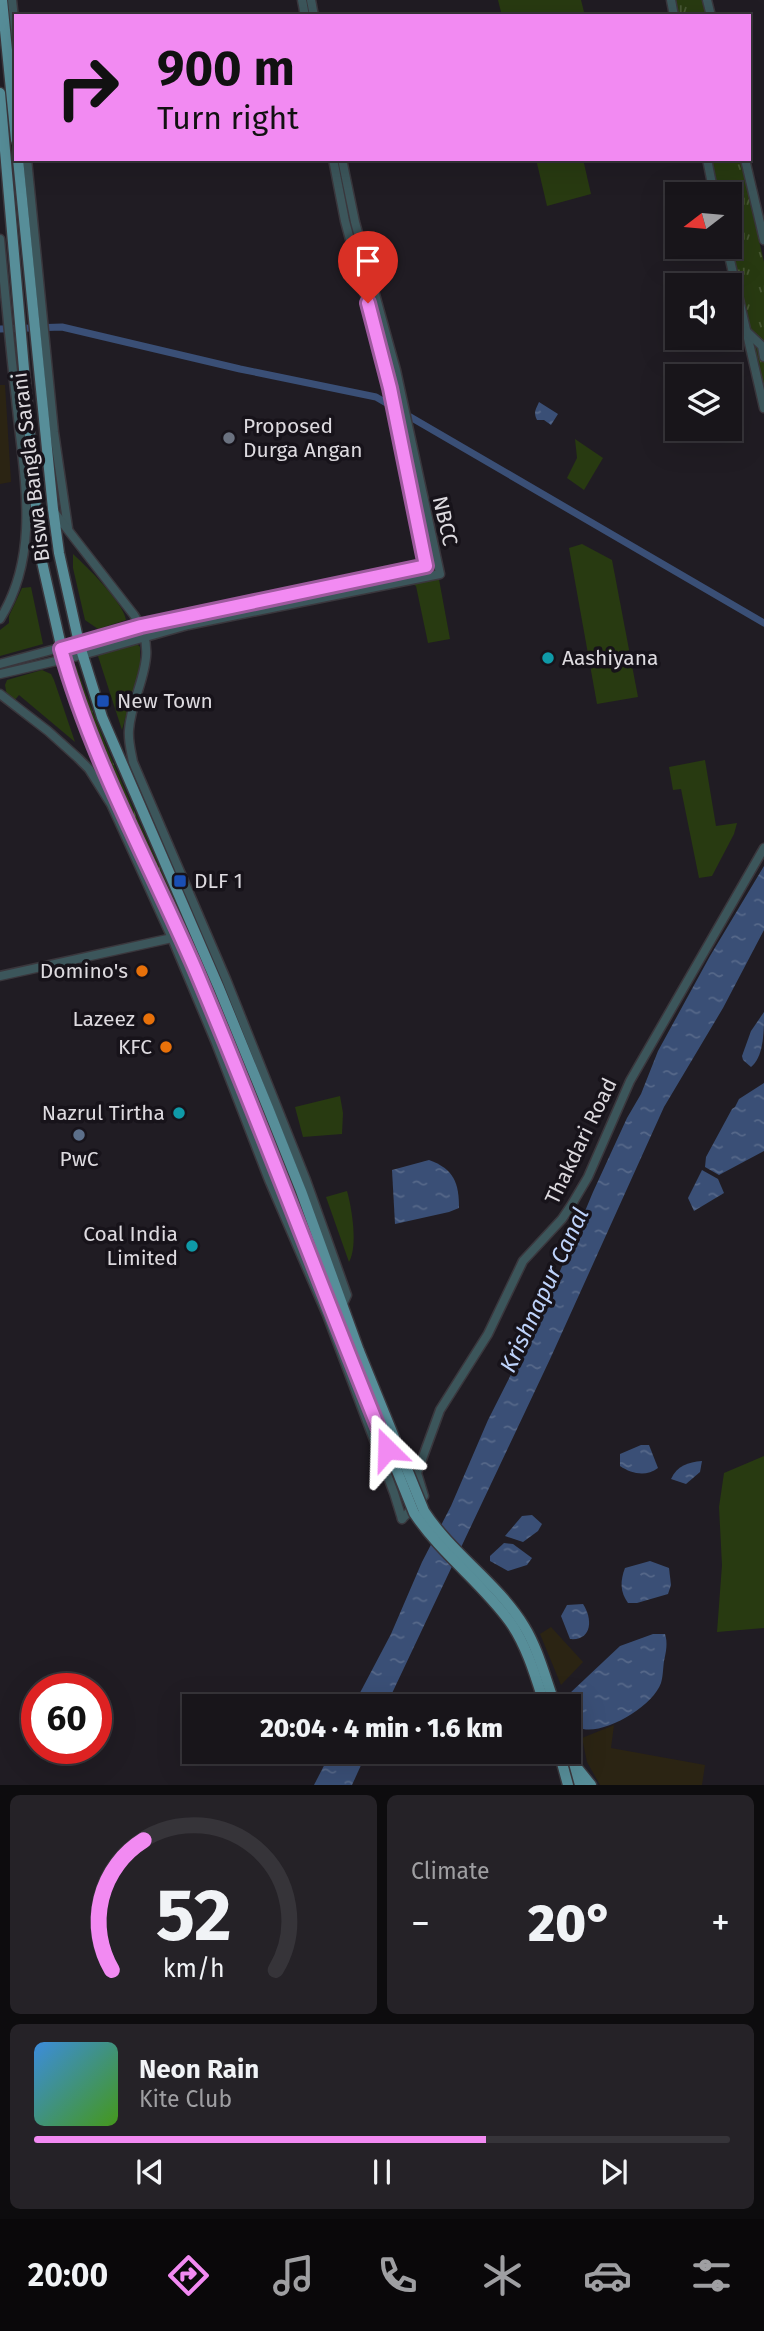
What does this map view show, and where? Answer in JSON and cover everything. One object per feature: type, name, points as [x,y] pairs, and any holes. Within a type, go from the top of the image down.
[{"type":"main road","name":"Biswa Bangla Sarani","points":[[2,0],[29,488],[40,553],[63,654],[98,755],[176,925],[355,1353]]},
{"type":"main road","name":"Biswa Bangla Sarani","points":[[0,93],[6,98],[14,132]]},
{"type":"main road","name":"Biswa Bangla Sarani","points":[[18,161],[38,320],[53,509],[59,552],[82,655],[116,754],[224,1000],[301,1191],[342,1306],[355,1353]]},
{"type":"main road","points":[[355,1353],[424,1511],[524,1626],[541,1663],[551,1694]]},
{"type":"main road","points":[[355,1353],[414,1513],[431,1536],[510,1622],[527,1656],[541,1694]]},
{"type":"main road","points":[[562,1764],[568,1785]]},
{"type":"main road","points":[[574,1764],[580,1785]]},
{"type":"main road","points":[[575,1764],[590,1785]]},
{"type":"street","points":[[12,0],[14,18]]},
{"type":"street","points":[[27,161],[38,320]]},
{"type":"street","points":[[333,161],[345,221],[390,388],[399,405]]},
{"type":"street","points":[[342,161],[355,222],[400,391],[399,405],[428,576]]},
{"type":"street","points":[[707,161],[712,182]]},
{"type":"street","points":[[745,161],[764,240]]},
{"type":"street","points":[[0,242],[10,346],[29,488],[23,561],[13,595],[0,619]]},
{"type":"street","points":[[730,259],[764,408]]},
{"type":"street","points":[[746,330],[762,346],[764,357]]},
{"type":"street","points":[[40,343],[68,531]]},
{"type":"street","name":"NBCC","points":[[0,674],[63,654],[82,655],[188,625],[440,574],[402,422]]},
{"type":"street","points":[[53,509],[141,626],[147,656],[129,730],[133,762],[226,979],[306,1180],[347,1295],[342,1306]]},
{"type":"street","points":[[0,664],[63,654],[79,643],[141,626],[437,563]]},
{"type":"street","points":[[0,694],[48,730],[89,769],[111,804],[172,938],[0,976]]},
{"type":"street","name":"Thakdari Road","points":[[172,938],[269,1180],[327,1315],[402,1519],[424,1496],[417,1473],[440,1410],[488,1334],[523,1261],[562,1219],[577,1195],[629,1082],[764,848]]},
{"type":"shaded area","points":[[0,385],[5,385],[11,482],[0,484]]},
{"type":"shaded area","points":[[551,1627],[583,1662],[561,1685],[540,1634]]},
{"type":"shaded area","points":[[614,1725],[611,1748],[705,1765],[702,1785],[600,1785],[587,1762],[582,1738]]},
{"type":"green space","points":[[498,0],[581,0],[584,14],[502,14]]},
{"type":"green space","points":[[675,0],[702,0],[706,14],[678,14]]},
{"type":"green space","points":[[536,161],[583,161],[591,194],[547,206]]},
{"type":"green space","points":[[712,161],[740,161],[764,262],[764,391],[742,293],[742,273],[737,273],[734,259],[742,259],[742,182],[717,182]]},
{"type":"green space","points":[[575,439],[603,458],[584,490],[567,478],[577,458]]},
{"type":"green space","points":[[582,544],[612,560],[638,697],[597,704],[569,548]]},
{"type":"green space","points":[[73,554],[112,595],[126,620],[98,629],[85,620],[73,568]]},
{"type":"green space","points":[[438,574],[450,639],[428,643],[416,586],[411,583]]},
{"type":"green space","points":[[31,587],[43,644],[0,656],[0,630],[9,623],[9,616],[22,588]]},
{"type":"green space","points":[[131,644],[140,647],[140,666],[122,730],[98,656]]},
{"type":"green space","points":[[76,666],[127,795],[240,1047],[348,1333],[345,1334],[98,744],[71,668]]},
{"type":"green space","points":[[42,670],[51,674],[54,680],[75,742],[19,695],[14,701],[7,696],[7,680]]},
{"type":"green space","points":[[705,760],[716,826],[737,823],[712,876],[699,878],[681,789],[673,790],[669,767]]},
{"type":"green space","points":[[340,1096],[343,1113],[342,1134],[303,1137],[295,1107]]},
{"type":"green space","points":[[347,1191],[354,1237],[349,1262],[326,1197]]},
{"type":"green space","points":[[764,1456],[764,1628],[717,1632],[722,1565],[719,1507],[724,1473]]},
{"type":"water","points":[[539,402],[558,414],[551,425],[544,420],[537,420],[535,413]]},
{"type":"water","points":[[764,866],[764,930],[723,1008],[664,1107],[551,1357],[392,1694],[359,1694],[391,1634],[488,1420],[545,1307],[593,1192],[641,1094],[658,1051],[710,956]]},
{"type":"water","points":[[764,1012],[761,1050],[751,1067],[742,1056],[751,1031]]},
{"type":"water","points":[[764,1083],[764,1151],[719,1175],[705,1167],[706,1157],[739,1099]]},
{"type":"water","points":[[429,1160],[444,1168],[453,1178],[458,1191],[459,1208],[395,1224],[392,1170]]},
{"type":"water","points":[[702,1170],[718,1179],[724,1193],[694,1211],[688,1198]]},
{"type":"water","points":[[641,1445],[649,1445],[658,1468],[649,1473],[639,1473],[620,1466],[620,1454]]},
{"type":"water","points":[[702,1461],[700,1472],[686,1484],[671,1479],[684,1465]]},
{"type":"water","points":[[532,1515],[542,1524],[538,1531],[523,1542],[505,1536],[522,1516]]},
{"type":"water","points":[[504,1543],[513,1544],[532,1558],[527,1565],[508,1571],[490,1561],[490,1556]]},
{"type":"water","points":[[650,1561],[669,1568],[671,1585],[668,1594],[628,1603],[622,1586],[625,1568]]},
{"type":"water","points":[[583,1604],[588,1616],[588,1628],[583,1636],[570,1639],[561,1616],[567,1605]]},
{"type":"water","points":[[653,1634],[665,1634],[662,1681],[649,1701],[628,1716],[604,1727],[583,1729],[581,1694],[569,1694],[620,1646]]},
{"type":"water","points":[[325,1764],[362,1764],[352,1785],[314,1785]]},
{"type":"waterway","points":[[0,329],[62,327],[240,369],[376,397],[764,623]]},
{"type":"place","name":"Proposed Durga Angan","points":[[229,438]]},
{"type":"place","name":"Aashiyana","points":[[548,658]]},
{"type":"place","name":"New Town","points":[[103,701]]},
{"type":"place","name":"DLF 1","points":[[180,881]]},
{"type":"place","name":"Domino's","points":[[142,971]]},
{"type":"place","name":"Lazeez","points":[[149,1019]]},
{"type":"place","name":"KFC","points":[[166,1047]]},
{"type":"place","name":"Nazrul Tirtha","points":[[179,1113]]},
{"type":"place","name":"PwC","points":[[79,1135]]},
{"type":"place","name":"Coal India Limited","points":[[192,1246]]},
{"type":"route","points":[[368,303],[390,388],[426,566],[141,626],[61,649],[98,755],[225,1039],[387,1449]]},
{"type":"water label","name":"Krishnapur Canal","points":[[544,1290]]}]
